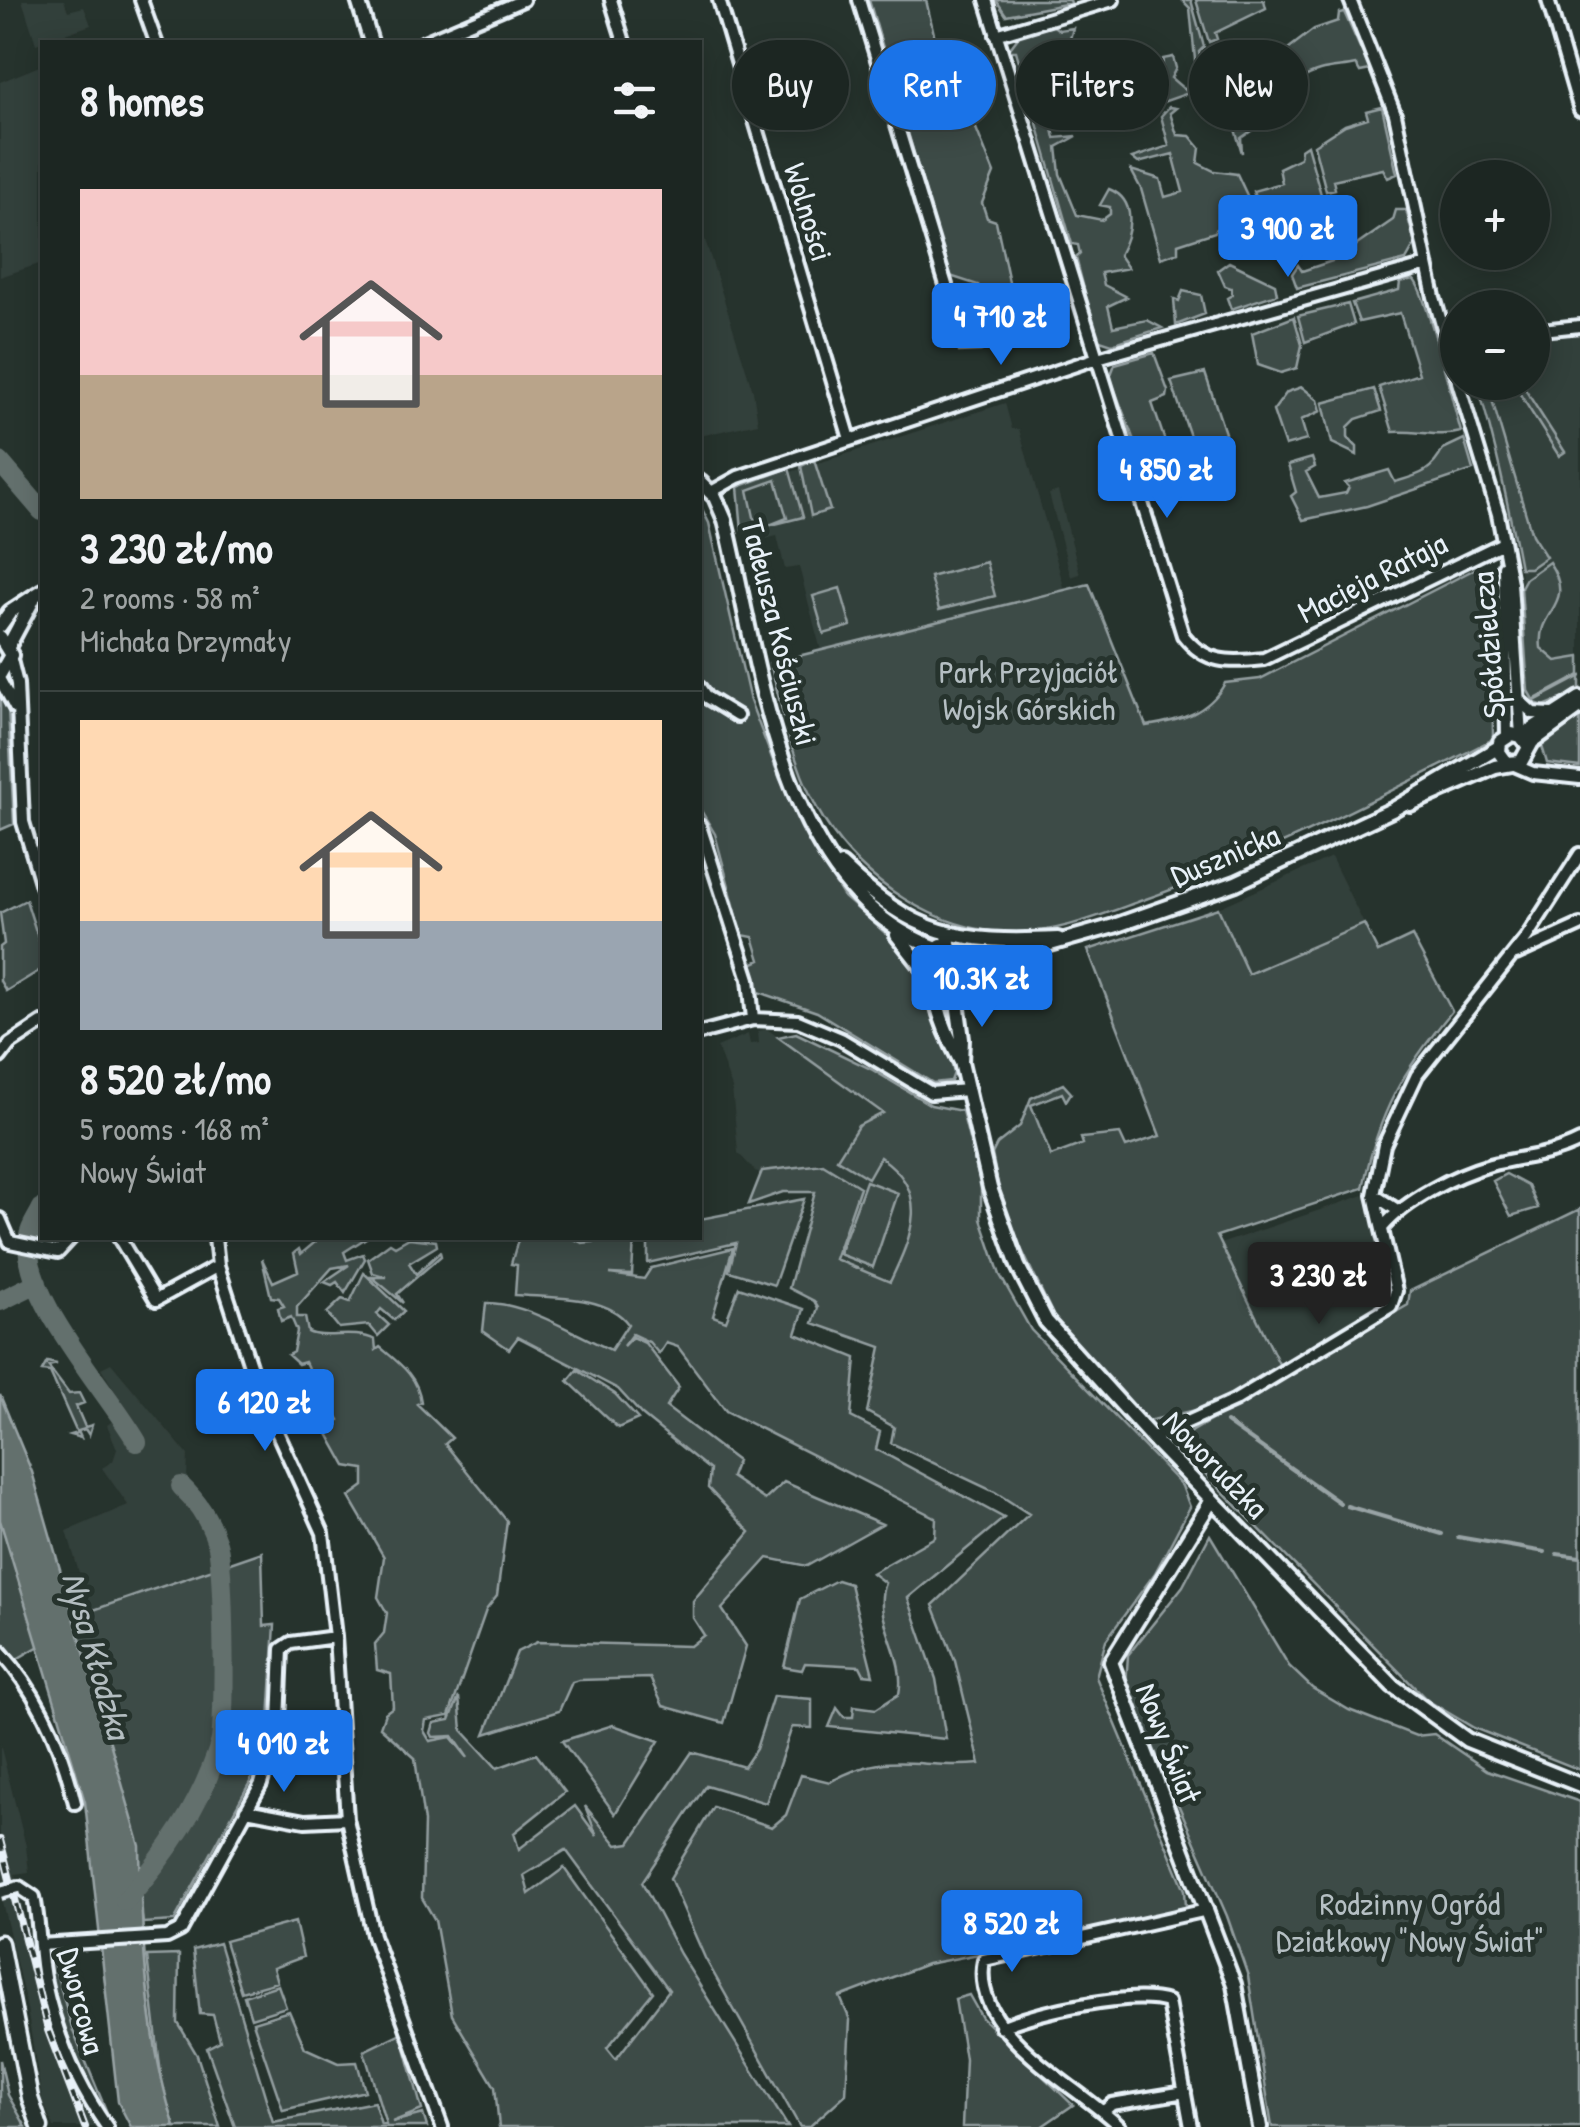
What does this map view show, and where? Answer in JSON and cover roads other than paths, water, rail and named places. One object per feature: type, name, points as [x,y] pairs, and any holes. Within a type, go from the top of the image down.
[{"type":"main road","points":[[0,1944],[22,2036],[30,2098],[40,2127]]},
{"type":"street","points":[[142,0],[155,40]]},
{"type":"street","points":[[358,0],[370,40]]},
{"type":"street","points":[[429,40],[523,0]]},
{"type":"street","points":[[612,0],[623,40]]},
{"type":"street","name":"Wolności","points":[[719,0],[850,440]]},
{"type":"street","points":[[859,0],[953,308]]},
{"type":"street","points":[[986,0],[1094,358]]},
{"type":"street","points":[[996,35],[1113,0]]},
{"type":"street","name":"Spółdzielcza","points":[[1350,0],[1396,114],[1427,265],[1440,305]]},
{"type":"street","points":[[1548,0],[1580,110]]},
{"type":"street","points":[[711,492],[738,476],[1094,358],[1427,265]]},
{"type":"street","points":[[1550,329],[1580,326]]},
{"type":"street","name":"Macieja Rataja","points":[[1094,358],[1182,635],[1196,652],[1227,664],[1264,659],[1503,546]]},
{"type":"street","name":"Spółdzielcza","points":[[1463,400],[1513,594],[1519,698],[1517,744]]},
{"type":"street","name":"Tadeusza Kościuszki","points":[[702,484],[711,492],[725,520],[776,743],[829,852],[855,896],[884,923],[944,951]]},
{"type":"street","name":"Spółdzielcza","points":[[1503,546],[1501,607],[1517,744]]},
{"type":"street","points":[[0,626],[10,612],[38,594]]},
{"type":"street","points":[[38,594],[4,641],[17,684],[23,822],[40,879]]},
{"type":"street","points":[[11,660],[0,677],[16,708]]},
{"type":"street","points":[[702,694],[737,716]]},
{"type":"street","points":[[1519,698],[1533,713],[1554,714]]},
{"type":"street","name":"Dusznicka","points":[[1517,744],[1580,698]]},
{"type":"street","name":"Dusznicka","points":[[944,951],[996,958],[1072,938],[1236,883],[1394,809],[1580,707]]},
{"type":"street","points":[[1558,776],[1538,766],[1517,744],[1503,760],[1532,773],[1558,776],[1580,778]]},
{"type":"street","name":"Dusznicka","points":[[1394,809],[1525,760],[1517,744]]},
{"type":"street","points":[[702,832],[749,979],[753,1019]]},
{"type":"street","name":"Tadeusza Kościuszki","points":[[829,852],[888,905],[948,935]]},
{"type":"street","points":[[1152,1438],[1234,1400],[1391,1306],[1396,1291],[1374,1195],[1384,1145],[1417,1074],[1510,956],[1580,854]]},
{"type":"street","points":[[884,923],[913,951],[933,982]]},
{"type":"street","points":[[1510,956],[1580,924]]},
{"type":"street","name":"Dusznicka","points":[[948,935],[991,943],[1072,938]]},
{"type":"street","name":"Noworudzka","points":[[948,935],[933,982],[950,1042],[961,1062]]},
{"type":"street","name":"Noworudzka","points":[[944,951],[956,999],[961,1062],[995,1206],[1033,1299],[1076,1357],[1419,1708],[1490,1752],[1580,1785]]},
{"type":"street","points":[[956,999],[967,982],[996,958]]},
{"type":"street","points":[[702,1033],[753,1019],[778,1018],[808,1024],[841,1039],[931,1094],[967,1090]]},
{"type":"street","points":[[0,1056],[10,1044],[40,1024]]},
{"type":"street","points":[[1383,1227],[1397,1210],[1487,1166],[1557,1152],[1580,1141]]},
{"type":"street","points":[[1374,1195],[1397,1210]]},
{"type":"street","points":[[0,1220],[10,1242],[58,1252],[69,1240]]},
{"type":"street","points":[[120,1240],[156,1300],[218,1266]]},
{"type":"street","points":[[214,1240],[218,1266],[258,1390],[323,1533],[335,1637],[346,1819],[373,1936],[442,2127]]},
{"type":"street","name":"Nowy Świat","points":[[1212,1500],[1176,1564],[1116,1647],[1111,1662],[1234,1984],[1260,2127]]},
{"type":"street","points":[[40,1945],[167,1937],[181,1930],[261,1784],[279,1722],[282,1648],[291,1643],[335,1637]]},
{"type":"street","points":[[0,1650],[22,1678],[58,1742],[75,1803]]},
{"type":"street","points":[[246,1810],[305,1821],[346,1819]]},
{"type":"street","name":"Dworcowa","points":[[0,1892],[19,1888],[34,1897],[45,1984],[64,2046],[78,2080],[107,2127]]},
{"type":"street","points":[[1120,2127],[1002,2026],[986,2003],[984,1960],[1207,1910]]},
{"type":"street","points":[[1002,2026],[1033,2016],[1156,1998],[1168,2002],[1191,2127]]},
{"type":"street","points":[[1104,2110],[1112,2104],[1186,2092]]},
{"type":"waterway","points":[[0,462],[40,509]]},
{"type":"waterway","points":[[1535,700],[1580,676]]},
{"type":"waterway","points":[[40,1212],[29,1236],[30,1260],[38,1286],[68,1342],[137,1442]]},
{"type":"waterway","points":[[0,1301],[37,1283]]},
{"type":"waterway","points":[[1226,1422],[1340,1503]]},
{"type":"waterway","points":[[125,1901],[169,1847],[193,1808],[212,1766],[222,1730],[223,1644],[217,1543],[207,1520],[181,1486]]},
{"type":"waterway","points":[[1347,1506],[1442,1534]]},
{"type":"waterway","points":[[1458,1537],[1545,1552]]},
{"type":"waterway","points":[[1557,1554],[1580,1557]]},
{"type":"railway","points":[[0,1840],[48,2030],[85,2127]]},
{"type":"park label","name":"Park Przyjaciół Wojsk Górskich","points":[[1029,690]]},
{"type":"park label","name":"Rodzinny Ogród Działkowy \"Nowy Świat\"","points":[[1410,1922]]},
{"type":"water label","name":"Nysa Kłodzka","points":[[97,1655]]}]
